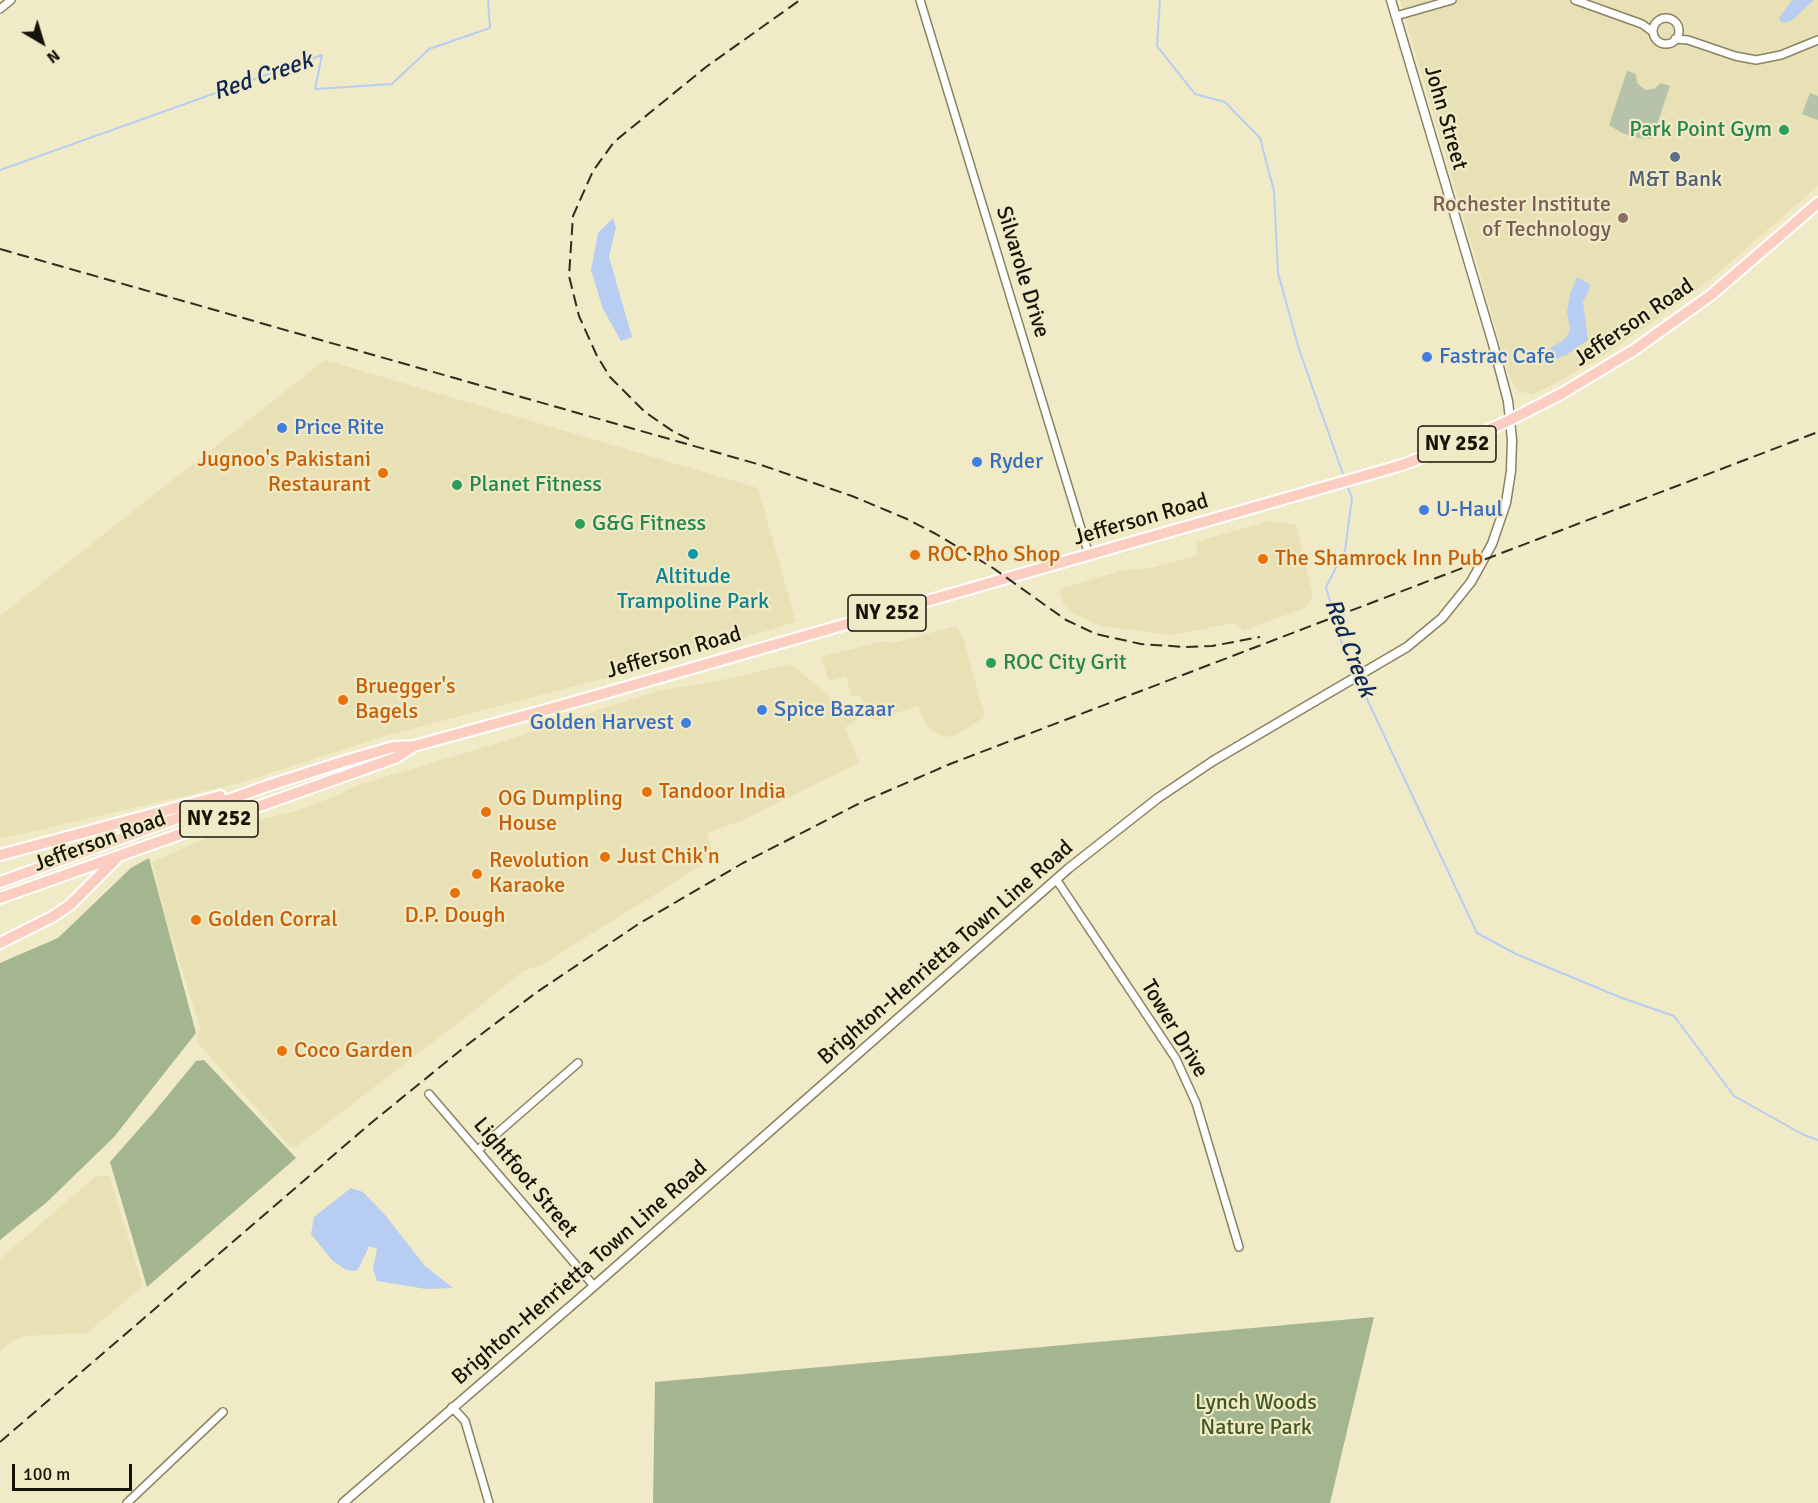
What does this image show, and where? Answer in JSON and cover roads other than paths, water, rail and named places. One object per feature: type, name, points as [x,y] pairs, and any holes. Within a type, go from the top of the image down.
[{"type":"main road","name":"Jefferson Road","points":[[0,882],[267,786],[393,747],[414,746],[1331,486],[1436,452],[1510,420],[1589,378],[1675,323],[1818,203]]},
{"type":"main road","name":"Jefferson Road","points":[[0,898],[395,758],[414,746]]},
{"type":"main road","points":[[0,855],[241,790],[267,786]]},
{"type":"main road","points":[[0,943],[43,922],[70,905],[119,855]]},
{"type":"street","points":[[0,9],[11,0]]},
{"type":"street","name":"Silvarole Drive","points":[[920,0],[1089,555]]},
{"type":"street","name":"John Street","points":[[1391,0],[1493,344],[1508,401],[1510,420]]},
{"type":"street","points":[[1396,16],[1452,0]]},
{"type":"street","points":[[1575,0],[1642,24],[1653,32],[1656,40],[1664,44],[1676,39],[1688,40],[1735,56],[1756,60],[1781,56],[1818,40]]},
{"type":"street","points":[[1642,24],[1656,23],[1668,18],[1675,23],[1678,30],[1688,40]]},
{"type":"street","points":[[1653,32],[1656,23]]},
{"type":"street","points":[[1676,39],[1678,30]]},
{"type":"street","name":"Brighton-Henrietta Town Line Road","points":[[343,1503],[594,1286],[1056,879],[1185,779],[1407,647],[1442,618],[1462,596],[1486,559],[1497,532],[1510,486],[1512,440],[1510,420]]},
{"type":"street","name":"Tower Drive","points":[[1056,879],[1156,1027],[1187,1082],[1239,1247]]},
{"type":"street","points":[[478,1150],[578,1063]]},
{"type":"street","name":"Lightfoot Street","points":[[429,1094],[594,1286]]},
{"type":"street","points":[[453,1407],[465,1421],[489,1503]]},
{"type":"street","points":[[127,1503],[223,1412]]},
{"type":"water","points":[[1792,0],[1814,0],[1791,21],[1782,23],[1779,18]]},
{"type":"water","points":[[613,218],[616,227],[609,257],[632,337],[621,341],[603,309],[591,270],[598,233]]},
{"type":"water","points":[[1577,277],[1591,285],[1583,302],[1588,340],[1566,355],[1550,361],[1546,351],[1565,339],[1570,330],[1567,312],[1570,294]]},
{"type":"water","points":[[351,1188],[363,1192],[385,1215],[425,1266],[453,1288],[426,1289],[377,1281],[373,1269],[377,1249],[369,1246],[356,1271],[346,1270],[332,1260],[311,1234],[314,1217]]},
{"type":"waterway","name":"Red Creek","points":[[0,170],[322,55],[315,89],[392,84],[429,49],[490,28],[488,0]]},
{"type":"waterway","name":"Red Creek","points":[[1160,0],[1157,46],[1195,94],[1225,102],[1260,138],[1274,191],[1278,273],[1299,349],[1344,477]]},
{"type":"waterway","name":"Red Creek","points":[[1347,485],[1352,498],[1345,550],[1326,587],[1344,651],[1356,675]]},
{"type":"waterway","name":"Red Creek","points":[[1358,680],[1477,933],[1516,954],[1622,998],[1674,1016],[1734,1096],[1802,1134],[1818,1140]]},
{"type":"railway","points":[[689,439],[674,432],[645,412],[610,377],[597,356],[579,316],[569,276],[573,216],[593,171],[614,142],[706,67],[800,0]]},
{"type":"railway","points":[[0,249],[761,465],[852,496],[936,534],[993,568],[1066,620],[1096,634],[1141,644],[1185,647],[1212,646],[1260,637]]},
{"type":"railway","points":[[0,1442],[371,1123],[467,1045],[537,992],[640,923],[743,863],[860,803],[950,764],[1818,432]]},
{"type":"place","name":"Park Point Gym","points":[[1784,130]]},
{"type":"place","name":"M&T Bank","points":[[1675,157]]},
{"type":"place","name":"Rochester Institute of Technology","points":[[1623,218]]},
{"type":"place","name":"Fastrac Cafe","points":[[1427,357]]},
{"type":"place","name":"Price Rite","points":[[282,428]]},
{"type":"place","name":"Ryder","points":[[977,462]]},
{"type":"place","name":"Jugnoo's Pakistani Restaurant","points":[[383,473]]},
{"type":"place","name":"Planet Fitness","points":[[457,485]]},
{"type":"place","name":"U-Haul","points":[[1424,510]]},
{"type":"place","name":"G&G Fitness","points":[[580,524]]},
{"type":"place","name":"Altitude Trampoline Park","points":[[693,554]]},
{"type":"place","name":"ROC Pho Shop","points":[[915,555]]},
{"type":"place","name":"The Shamrock Inn Pub","points":[[1263,559]]},
{"type":"place","name":"ROC City Grit","points":[[991,663]]},
{"type":"place","name":"Bruegger's Bagels","points":[[343,700]]},
{"type":"place","name":"Spice Bazaar","points":[[762,710]]},
{"type":"place","name":"Golden Harvest","points":[[686,723]]},
{"type":"place","name":"Tandoor India","points":[[647,792]]},
{"type":"place","name":"OG Dumpling House","points":[[486,812]]},
{"type":"place","name":"Just Chik'n","points":[[605,857]]},
{"type":"place","name":"Revolution Karaoke","points":[[477,874]]},
{"type":"place","name":"D.P. Dough","points":[[455,893]]},
{"type":"place","name":"Golden Corral","points":[[196,920]]},
{"type":"place","name":"Coco Garden","points":[[282,1051]]},
{"type":"park label","name":"Lynch Woods Nature Park","points":[[1256,1416]]}]
